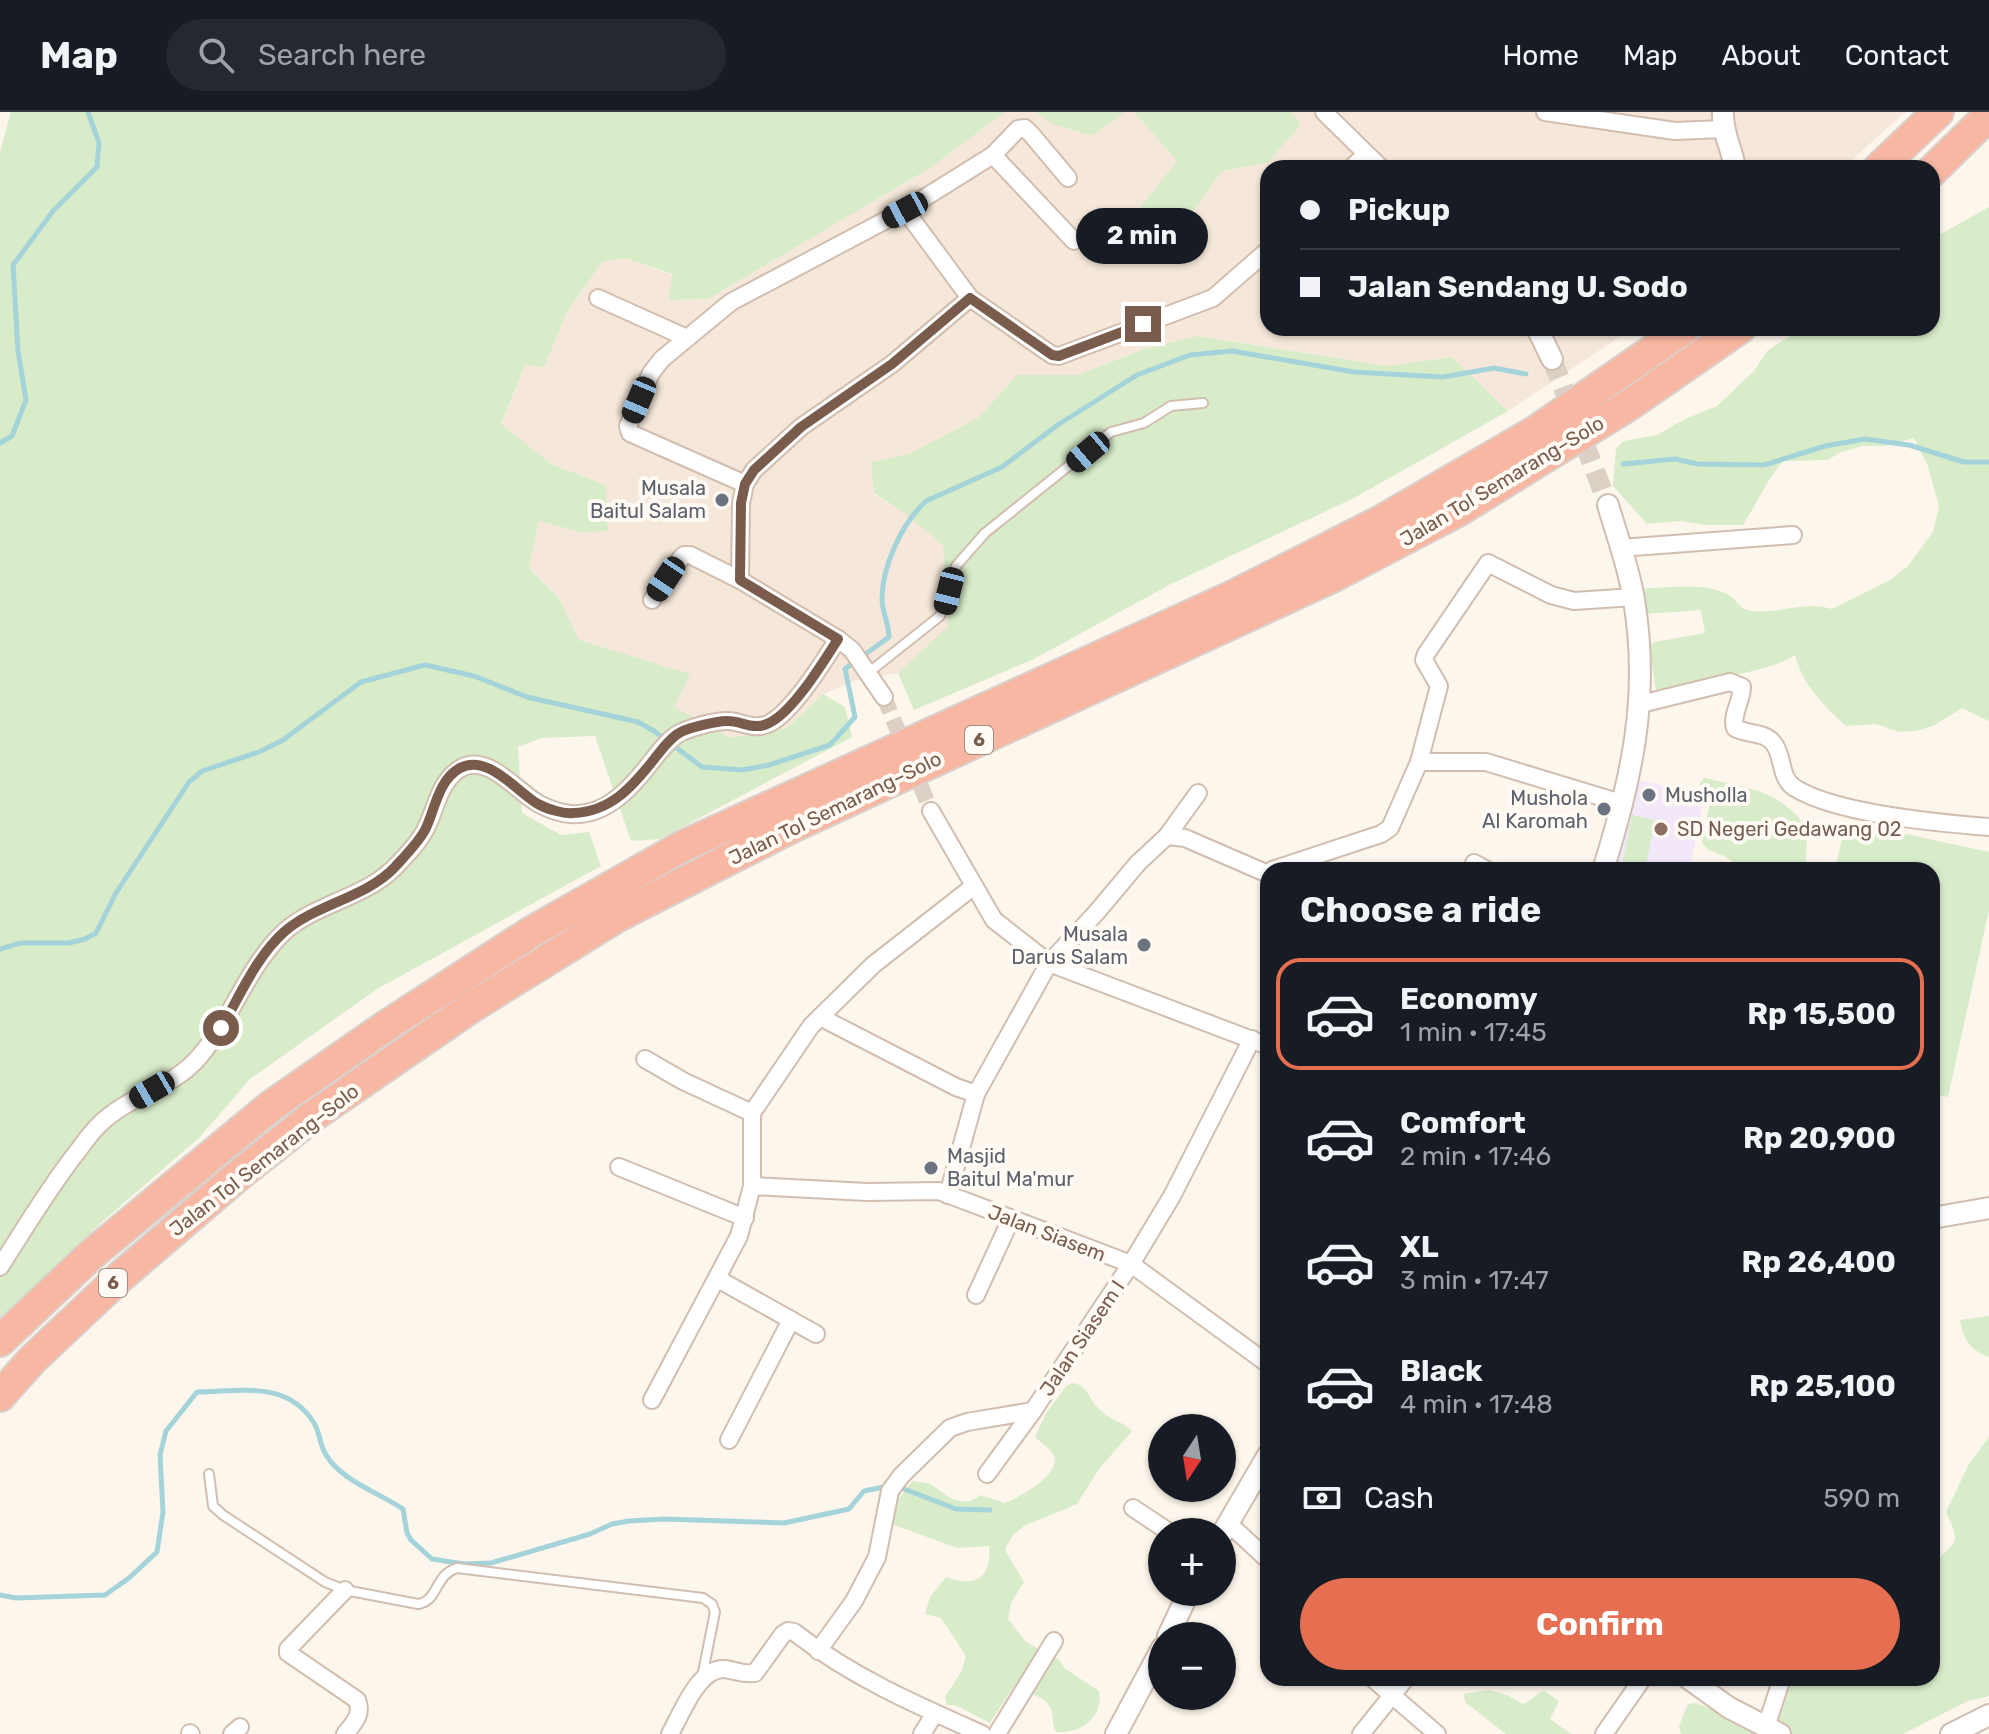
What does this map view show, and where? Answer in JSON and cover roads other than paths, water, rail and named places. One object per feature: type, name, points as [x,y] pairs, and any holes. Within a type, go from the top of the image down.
[{"type":"highway","points":[[1887,160],[1938,112]]},
{"type":"highway","points":[[1940,163],[1989,115]]},
{"type":"highway","name":"Jalan Tol Semarang–Solo","points":[[0,1341],[92,1254],[271,1106],[533,931],[683,846],[1231,597],[1381,521],[1536,431],[1673,336]]},
{"type":"highway","name":"Jalan Tol Semarang–Solo","points":[[0,1396],[32,1360],[120,1277],[313,1116],[436,1031],[618,916],[790,828],[1334,576],[1458,511],[1629,405],[1728,336]]},
{"type":"street","points":[[1324,112],[1371,160]]},
{"type":"street","points":[[1545,112],[1675,131],[1722,121],[1734,160]]},
{"type":"street","points":[[745,484],[630,433],[628,429],[651,373],[662,359],[731,302],[905,210],[993,155],[1018,129],[1025,128],[1068,178]]},
{"type":"street","points":[[993,155],[1074,241]]},
{"type":"street","points":[[1360,160],[1365,155]]},
{"type":"street","points":[[905,210],[970,298],[1049,354],[1059,356],[1213,298],[1260,257]]},
{"type":"street","points":[[598,298],[687,338]]},
{"type":"street","points":[[740,580],[741,503],[745,484],[754,470],[801,427],[892,364],[970,298]]},
{"type":"street","points":[[1541,336],[1552,359]]},
{"type":"street","points":[[1606,862],[1624,804],[1641,704],[1640,648],[1634,597],[1608,505]]},
{"type":"street","points":[[1620,548],[1793,535]]},
{"type":"street","points":[[652,600],[684,555],[712,564],[838,639],[852,650],[884,697]]},
{"type":"street","points":[[1298,862],[1381,834],[1390,828],[1419,762],[1439,686],[1424,660],[1426,654],[1488,563],[1551,595],[1574,601],[1634,597]]},
{"type":"street","points":[[0,1267],[54,1181],[100,1123],[174,1079],[197,1060],[221,1028],[259,963],[284,932],[393,870],[423,834],[445,782],[460,768],[472,765],[486,767],[518,786],[539,804],[570,814],[599,810],[615,802],[663,747],[681,732],[727,720],[753,727],[769,723],[816,673],[838,639]]},
{"type":"street","points":[[1641,704],[1730,682],[1737,683],[1742,687],[1742,694],[1733,723],[1735,728],[1763,735],[1774,744],[1785,776],[1795,788],[1836,805],[1954,825],[1989,827]]},
{"type":"street","points":[[1419,762],[1486,762],[1624,804]]},
{"type":"street","points":[[948,1195],[976,1094],[1049,963],[1138,863],[1167,836],[1198,793]]},
{"type":"street","points":[[931,811],[994,920],[1049,963],[1260,1042]]},
{"type":"street","points":[[1167,836],[1185,838],[1260,868]]},
{"type":"street","points":[[652,1400],[718,1279],[745,1218],[752,1186],[752,1113],[820,1017],[873,965],[974,886]]},
{"type":"street","points":[[820,1017],[956,1087],[976,1094]]},
{"type":"street","name":"Jalan Siasem I","points":[[818,1651],[854,1601],[877,1557],[890,1491],[950,1428],[967,1422],[1033,1411],[1131,1264],[1260,1042]]},
{"type":"street","points":[[645,1059],[683,1081],[752,1113]]},
{"type":"street","points":[[619,1167],[745,1218]]},
{"type":"street","name":"Jalan Siasem","points":[[752,1186],[867,1192],[939,1191],[1131,1264],[1260,1358]]},
{"type":"street","points":[[1940,1217],[1989,1208]]},
{"type":"street","points":[[976,1295],[1011,1219]]},
{"type":"street","points":[[718,1279],[816,1334]]},
{"type":"street","points":[[729,1440],[791,1320]]},
{"type":"street","points":[[987,1474],[1033,1411]]},
{"type":"street","points":[[1231,1518],[1260,1469]]},
{"type":"street","points":[[1133,1508],[1148,1518]]},
{"type":"street","points":[[1236,1537],[1260,1554]]},
{"type":"street","points":[[345,1590],[288,1649],[288,1653],[357,1700],[360,1707],[349,1729],[367,1734]]},
{"type":"street","points":[[670,1734],[702,1678],[722,1669],[755,1673],[788,1631],[794,1632],[846,1669],[982,1734]]},
{"type":"street","points":[[997,1734],[1054,1641]]},
{"type":"street","points":[[1116,1734],[1148,1674]]},
{"type":"street","points":[[1380,1686],[1437,1734]]},
{"type":"street","points":[[1361,1734],[1400,1686]]},
{"type":"street","points":[[1604,1734],[1637,1686]]},
{"type":"street","points":[[1699,1686],[1728,1707],[1773,1730],[1781,1686]]},
{"type":"street","points":[[922,1734],[935,1713]]},
{"type":"street","points":[[1951,1734],[1989,1715]]},
{"type":"lane","points":[[866,670],[940,616],[956,566],[985,533],[1111,432],[1144,423],[1171,406],[1203,403]]},
{"type":"lane","points":[[209,1474],[213,1506],[223,1515],[325,1582],[345,1590],[426,1603],[440,1578],[447,1571],[457,1568],[703,1598],[712,1604],[715,1612],[702,1678]]},
{"type":"waterway","points":[[0,443],[12,436],[26,400],[18,351],[13,265],[53,211],[97,167],[99,143],[88,112]]},
{"type":"waterway","points":[[0,949],[20,943],[69,943],[96,933],[116,893],[189,782],[202,771],[259,752],[283,740],[361,682],[425,665],[474,676],[527,697],[638,722],[702,767],[742,770],[769,765],[830,745],[855,717],[845,669],[889,637],[883,609],[883,586],[895,546],[917,510],[926,501],[1002,467],[1059,424],[1137,375],[1190,355],[1232,351],[1354,372],[1443,377],[1494,368],[1526,374]]},
{"type":"waterway","points":[[1623,464],[1675,459],[1698,464],[1764,465],[1825,446],[1865,439],[1909,445],[1964,462],[1989,462]]},
{"type":"waterway","points":[[0,1595],[16,1598],[105,1595],[157,1552],[163,1512],[160,1455],[166,1431],[197,1392],[261,1391],[290,1400],[303,1409],[314,1423],[324,1451],[339,1470],[403,1509],[411,1540],[432,1559],[464,1564],[491,1563],[629,1521],[664,1519],[784,1523],[849,1509],[864,1491],[889,1486]]},
{"type":"waterway","points":[[899,1487],[956,1509],[990,1510]]},
{"type":"tunnel","points":[[1552,359],[1608,505]]},
{"type":"tunnel","points":[[884,697],[931,811]]},
{"type":"place","name":"Musala Baitul Salam","points":[[722,500]]},
{"type":"place","name":"Musholla","points":[[1649,795]]},
{"type":"place","name":"Mushola Al Karomah","points":[[1604,809]]},
{"type":"place","name":"SD Negeri Gedawang 02","points":[[1661,829]]},
{"type":"place","name":"Musala Darus Salam","points":[[1144,945]]},
{"type":"place","name":"Masjid Baitul Ma'mur","points":[[931,1168]]}]
